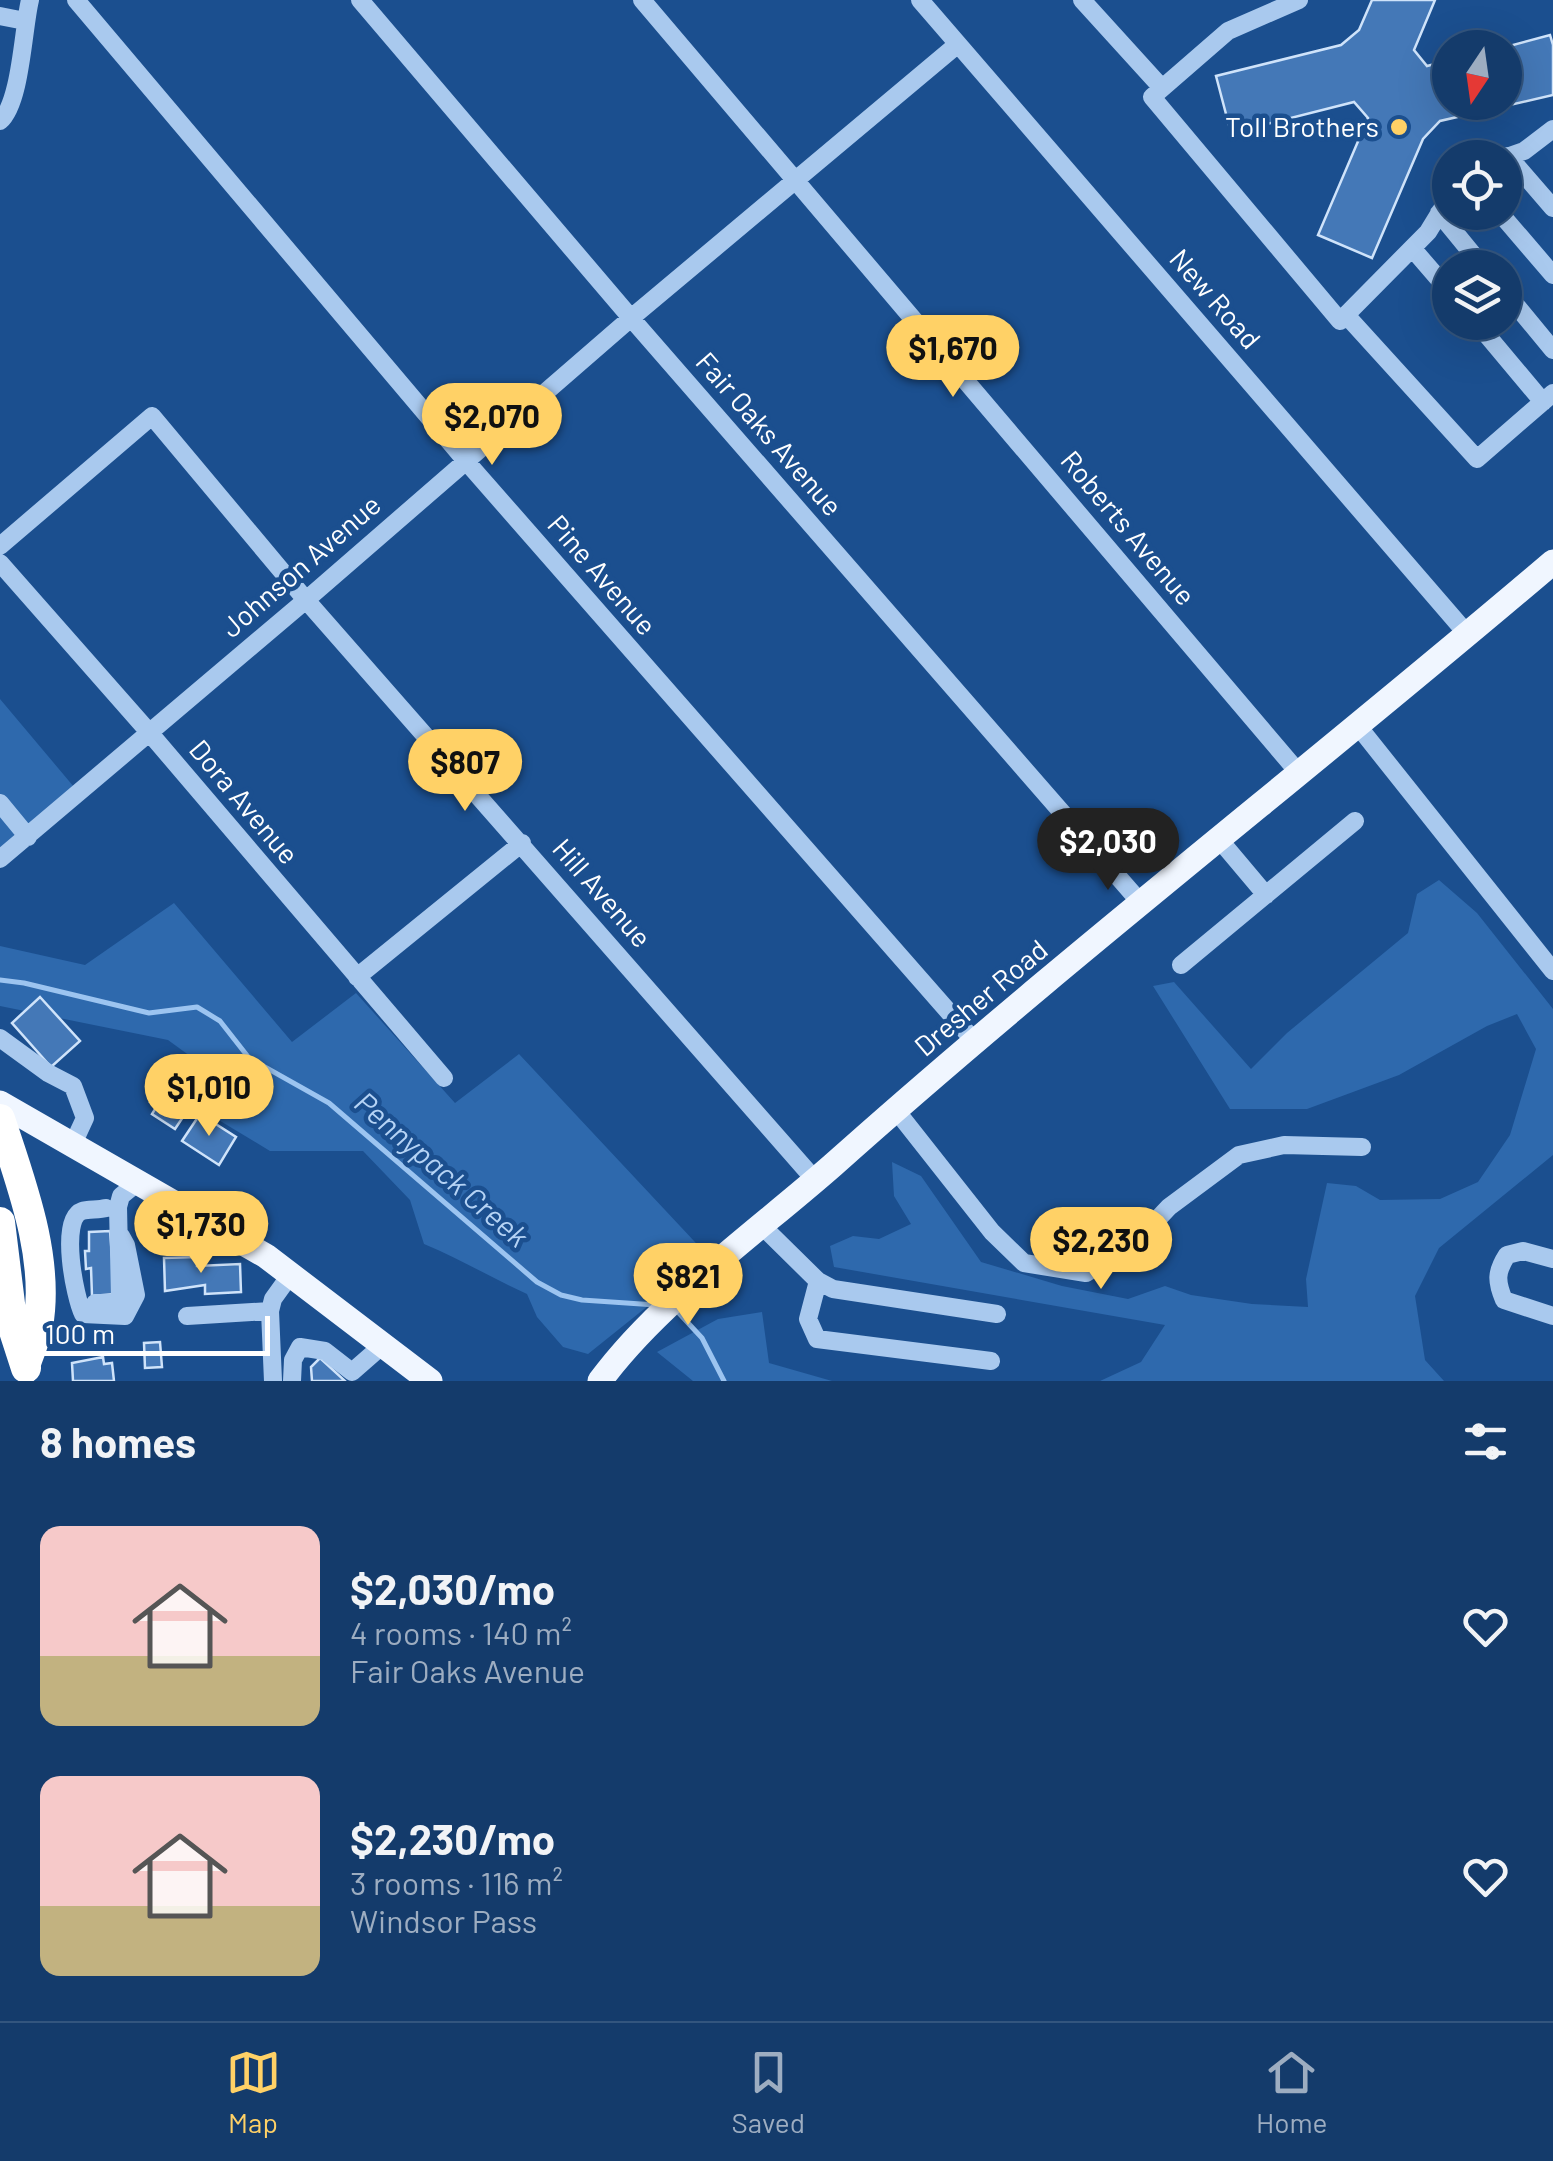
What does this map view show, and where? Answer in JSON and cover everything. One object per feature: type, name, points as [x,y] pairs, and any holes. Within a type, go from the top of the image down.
[{"type":"highway","points":[[0,1119],[24,1195],[38,1290],[38,1325],[19,1370]]},
{"type":"highway","points":[[0,1222],[19,1370]]},
{"type":"main road","name":"Dresher Road","points":[[600,1381],[628,1347],[705,1274],[895,1109],[1553,562]]},
{"type":"main road","points":[[0,1102],[266,1256],[430,1381]]},
{"type":"main road","points":[[582,1381],[628,1347]]},
{"type":"street","name":"Pine Avenue","points":[[76,0],[465,460],[976,1042]]},
{"type":"street","name":"Fair Oaks Avenue","points":[[360,0],[630,318],[1140,902]]},
{"type":"street","name":"Roberts Avenue","points":[[642,0],[1298,772]]},
{"type":"street","name":"New Road","points":[[920,0],[1468,635]]},
{"type":"street","points":[[1082,0],[1162,88]]},
{"type":"street","points":[[1299,0],[1260,7],[1152,96],[1340,321],[1432,225]]},
{"type":"street","points":[[0,16],[28,10],[13,96],[0,121]]},
{"type":"street","name":"Johnson Avenue","points":[[0,859],[792,180],[958,44]]},
{"type":"street","points":[[1522,152],[1552,133]]},
{"type":"street","points":[[1522,174],[1553,208]]},
{"type":"street","points":[[1453,230],[1469,250]]},
{"type":"street","points":[[1514,230],[1553,275]]},
{"type":"street","points":[[1412,248],[1432,271]]},
{"type":"street","points":[[1522,313],[1553,350]]},
{"type":"street","points":[[1346,314],[1477,459],[1548,398],[1493,340]]},
{"type":"street","name":"Hill Avenue","points":[[0,546],[152,416],[306,600],[815,1180]]},
{"type":"street","name":"Dora Avenue","points":[[0,563],[444,1078]]},
{"type":"street","points":[[1358,726],[1553,971]]},
{"type":"street","points":[[0,803],[28,836]]},
{"type":"street","points":[[1181,965],[1356,821]]},
{"type":"street","points":[[1218,838],[1266,896]]},
{"type":"street","points":[[357,977],[522,843]]},
{"type":"street","points":[[0,1038],[48,1074],[74,1086],[85,1118],[74,1144]]},
{"type":"street","points":[[895,1109],[992,1232],[1024,1263],[1086,1273],[1136,1242],[1169,1208],[1239,1154],[1284,1145],[1362,1147]]},
{"type":"street","points":[[109,1219],[80,1211],[72,1220],[76,1300],[83,1314],[125,1316],[136,1295],[126,1245],[109,1219],[113,1167]]},
{"type":"street","points":[[109,1219],[121,1196],[138,1182]]},
{"type":"street","points":[[762,1226],[818,1281],[833,1289],[997,1314]]},
{"type":"street","points":[[1553,1259],[1523,1251],[1507,1255],[1498,1269],[1497,1283],[1504,1300],[1553,1316]]},
{"type":"street","points":[[35,1252],[60,1262],[72,1262]]},
{"type":"street","points":[[38,1290],[72,1262]]},
{"type":"street","points":[[273,1381],[270,1311],[273,1298],[291,1274]]},
{"type":"street","points":[[818,1281],[808,1320],[818,1339],[992,1361]]},
{"type":"street","points":[[187,1316],[270,1311]]},
{"type":"street","points":[[292,1381],[293,1360],[300,1347],[325,1351],[352,1372],[384,1344]]},
{"type":"shaded area","points":[[0,699],[74,787],[0,849]]},
{"type":"shaded area","points":[[1439,880],[1477,913],[1553,1009],[1553,1155],[1439,1248],[1415,1296],[1425,1360],[1444,1381],[1100,1381],[1141,1362],[1165,1325],[834,1267],[830,1246],[853,1236],[879,1239],[911,1224],[894,1196],[892,1162],[921,1176],[981,1262],[1062,1286],[1128,1299],[1165,1286],[1191,1295],[1252,1304],[1308,1307],[1306,1279],[1327,1183],[1356,1186],[1380,1200],[1440,1199],[1478,1182],[1510,1135],[1536,1049],[1517,1014],[1487,1026],[1399,1075],[1307,1109],[1230,1109],[1153,986],[1174,982],[1251,1069],[1287,1033],[1408,933],[1417,894]]},
{"type":"shaded area","points":[[174,903],[292,1042],[356,993],[455,1103],[519,1054],[709,1257],[588,1354],[563,1347],[537,1317],[527,1294],[424,1244],[410,1200],[363,1151],[270,1151],[192,1104],[201,1064],[168,1040],[0,1006],[0,946],[85,965]]},
{"type":"shaded area","points":[[762,1312],[769,1363],[832,1381],[693,1381],[657,1352],[718,1319]]},
{"type":"building","name":"Toll Brothers","points":[[1372,0],[1435,0],[1414,50],[1427,66],[1432,65],[1432,120],[1444,120],[1423,139],[1372,258],[1318,235],[1368,118],[1354,102],[1231,133],[1216,76],[1341,45],[1359,30]]},
{"type":"building","name":"Toll Brothers","points":[[1550,35],[1553,95],[1522,102],[1522,43]]},
{"type":"building","points":[[40,997],[80,1041],[51,1067],[12,1023]]},
{"type":"building","points":[[173,1067],[203,1087],[175,1129],[152,1114],[157,1106],[150,1102]]},
{"type":"building","points":[[200,1114],[236,1137],[219,1165],[182,1141]]},
{"type":"building","points":[[110,1231],[115,1294],[92,1296],[91,1268],[86,1269],[85,1251],[89,1251],[89,1232]]},
{"type":"building","points":[[197,1257],[197,1266],[240,1264],[241,1292],[205,1294],[205,1285],[165,1291],[164,1258]]},
{"type":"building","points":[[160,1342],[162,1367],[145,1368],[144,1343]]},
{"type":"building","points":[[103,1357],[104,1364],[112,1363],[114,1381],[73,1381],[72,1363]]},
{"type":"building","points":[[320,1358],[345,1381],[312,1381],[311,1367]]},
{"type":"waterway","name":"Pennypack Creek","points":[[0,980],[149,1013],[197,1007],[220,1021],[249,1058],[329,1103],[537,1282],[561,1295],[582,1300],[656,1305]]},
{"type":"waterway","name":"Pennypack Creek","points":[[676,1310],[702,1338],[724,1381]]},
{"type":"place","name":"Toll Brothers","points":[[1399,127]]}]
